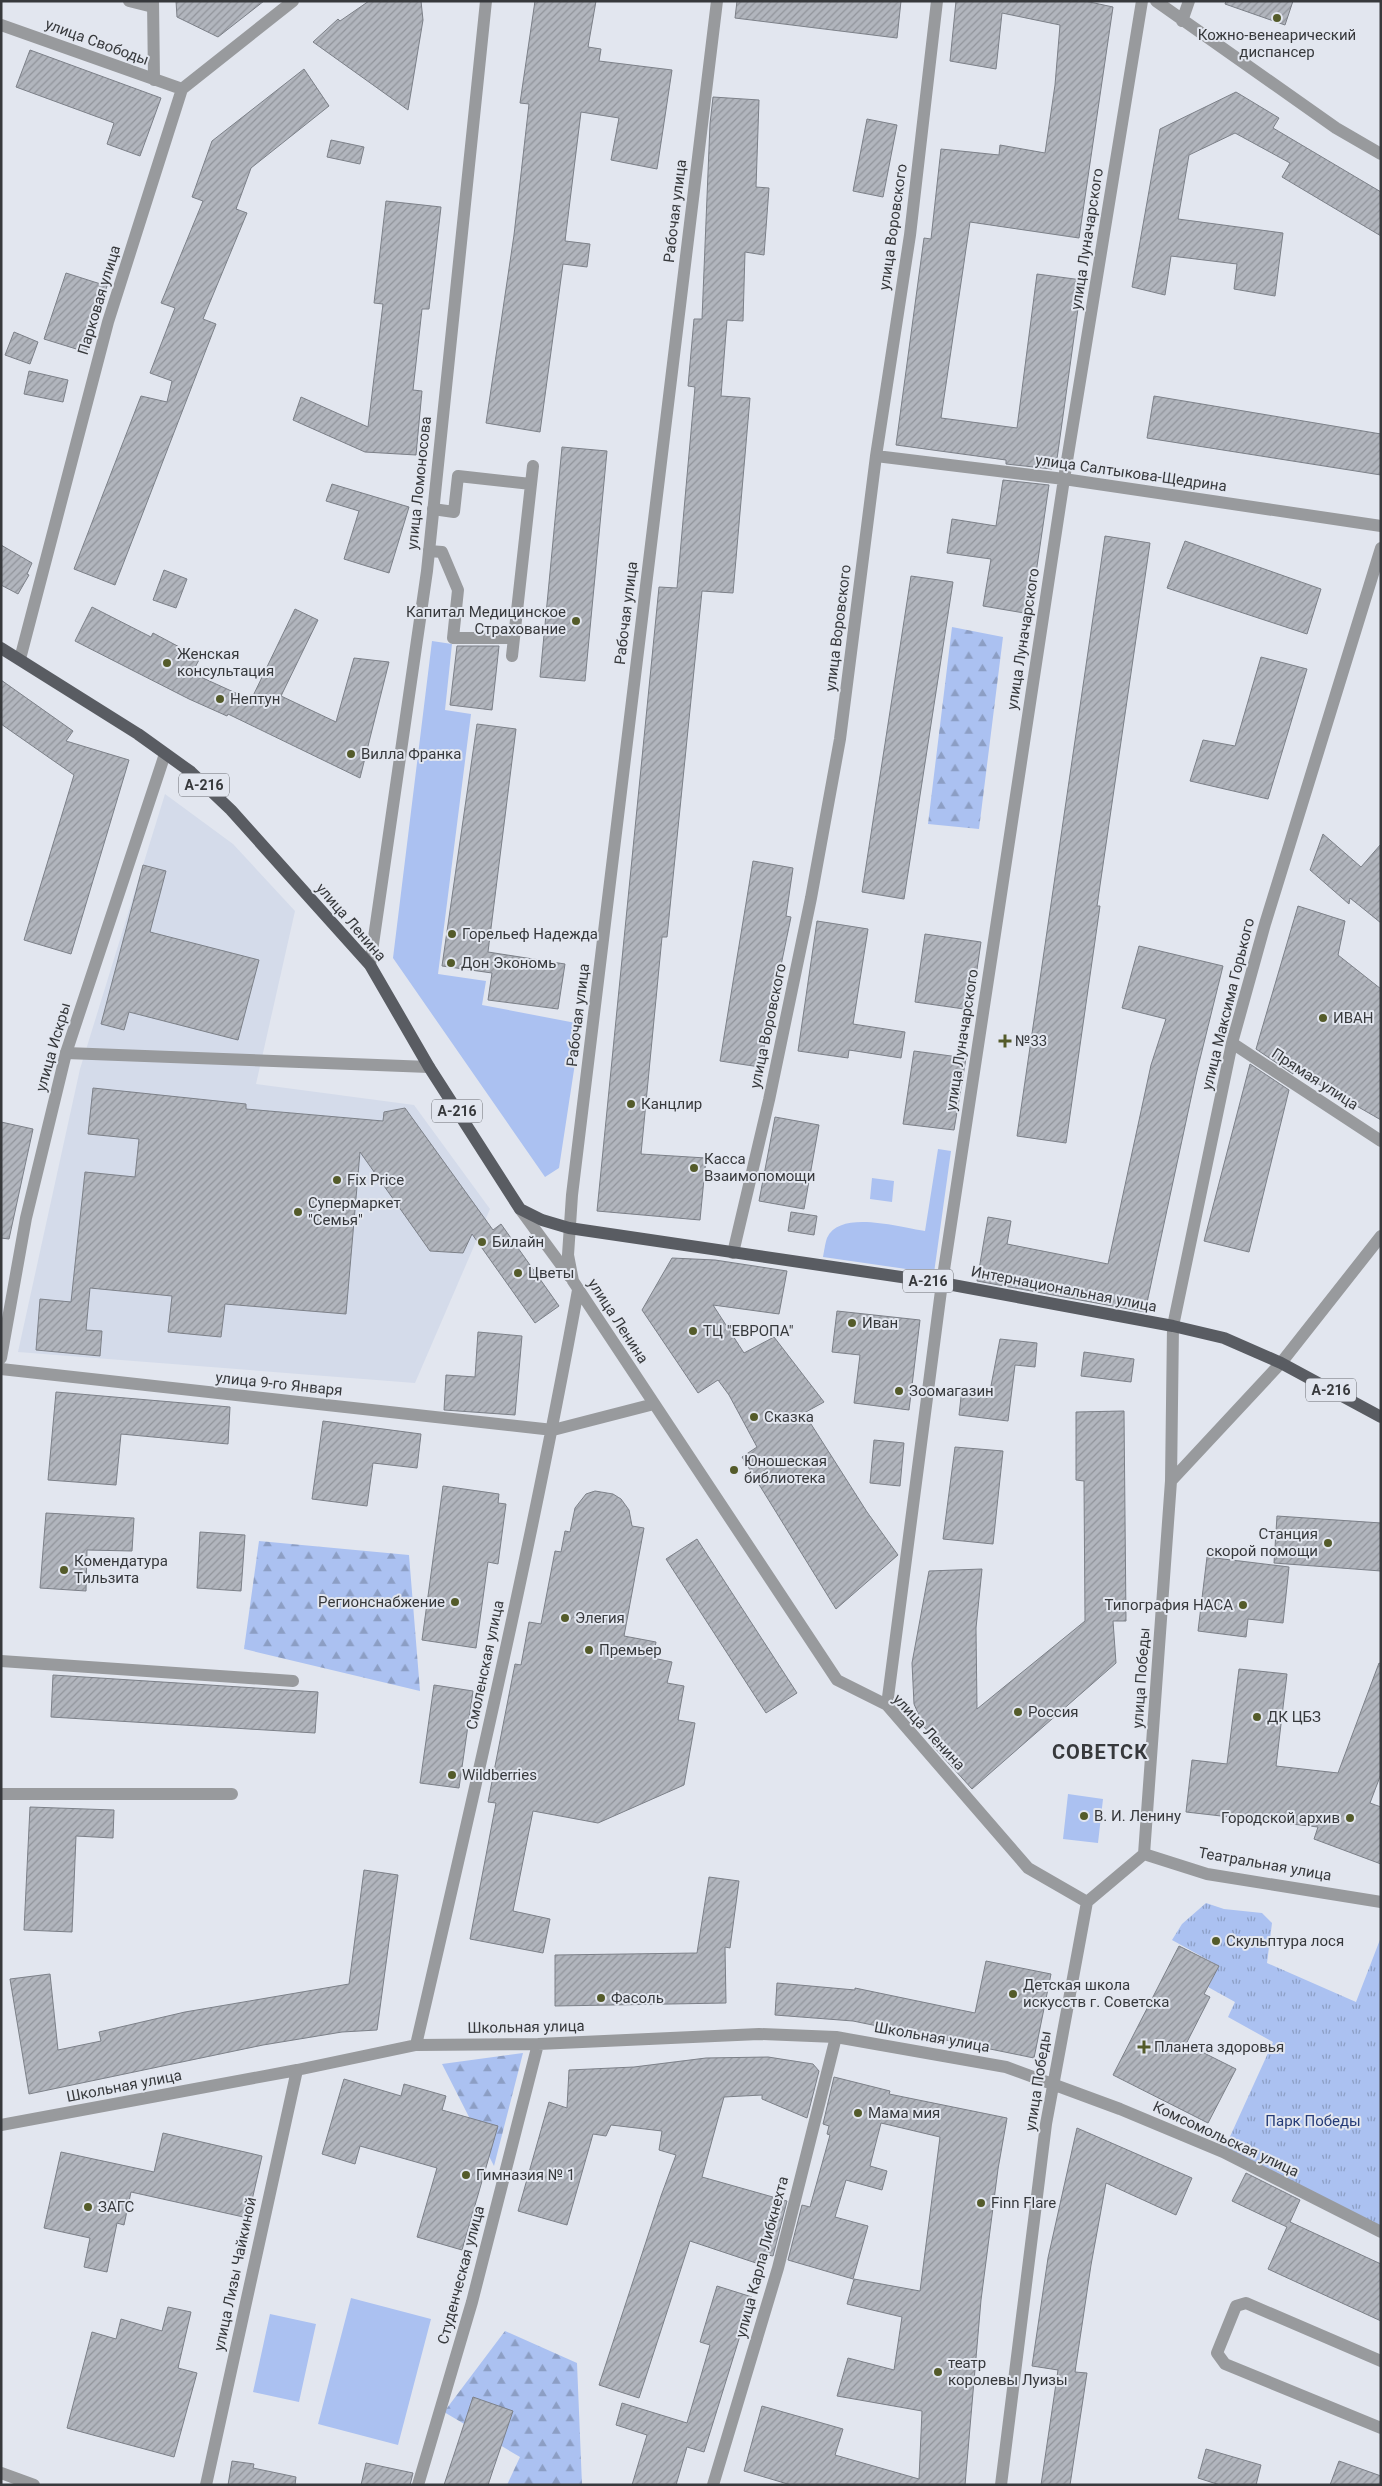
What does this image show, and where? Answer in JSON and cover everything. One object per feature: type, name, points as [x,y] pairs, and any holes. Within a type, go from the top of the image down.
[{"type":"main road","name":"улица Ленина","points":[[1,648],[138,734],[191,772],[231,810],[370,965],[429,1067],[520,1209]]},
{"type":"main road","name":"А-216","points":[[520,1209],[542,1220],[569,1228]]},
{"type":"main road","name":"Интернациональная улица","points":[[569,1228],[942,1283],[1173,1326],[1224,1338],[1281,1363]]},
{"type":"main road","name":"А-216","points":[[1281,1363],[1381,1418]]},
{"type":"street","points":[[129,1],[153,4],[154,80]]},
{"type":"street","points":[[182,89],[293,1]]},
{"type":"street","name":"улица Ломоносова","points":[[370,965],[429,551],[486,1]]},
{"type":"street","name":"Рабочая улица","points":[[569,1228],[717,1]]},
{"type":"street","name":"улица Воровского","points":[[733,1253],[783,1032],[840,739],[876,456],[910,235],[937,1]]},
{"type":"street","name":"улица Луначарского","points":[[887,1705],[942,1283],[1064,479],[1142,1]]},
{"type":"street","points":[[1156,1],[1336,128],[1381,154]]},
{"type":"street","points":[[1182,21],[1189,1]]},
{"type":"street","name":"улица Свободы","points":[[1,25],[182,89]]},
{"type":"street","name":"Парковая улица","points":[[20,660],[108,322],[182,89]]},
{"type":"street","name":"улица Салтыкова-Щедрина","points":[[876,456],[1064,479],[1381,526]]},
{"type":"street","points":[[512,656],[533,466]]},
{"type":"street","points":[[433,510],[454,512],[458,476],[531,484]]},
{"type":"street","name":"улица Максима Горького","points":[[1171,1481],[1173,1326],[1232,1043],[1264,924],[1381,548]]},
{"type":"street","points":[[429,551],[442,552],[458,590],[453,638],[514,638]]},
{"type":"street","name":"улица Искры","points":[[1,1358],[26,1218],[66,1053],[165,754]]},
{"type":"street","name":"Прямая улица","points":[[1232,1043],[1381,1141]]},
{"type":"street","points":[[66,1053],[429,1067]]},
{"type":"street","points":[[520,1209],[575,1286]]},
{"type":"street","name":"улица Ленина","points":[[569,1228],[568,1255],[575,1286],[837,1680],[887,1705],[1028,1868],[1087,1902]]},
{"type":"street","points":[[1171,1481],[1281,1363],[1381,1236]]},
{"type":"street","name":"Смоленская улица","points":[[416,2045],[487,1736],[552,1430],[575,1286]]},
{"type":"street","name":"улица 9-го Января","points":[[1,1369],[552,1430]]},
{"type":"street","points":[[552,1430],[654,1404]]},
{"type":"street","name":"улица Победы","points":[[1144,1854],[1171,1481]]},
{"type":"street","points":[[1,1661],[293,1681]]},
{"type":"street","points":[[1,1794],[232,1794]]},
{"type":"street","points":[[1087,1902],[1144,1854]]},
{"type":"street","name":"Театральная улица","points":[[1144,1854],[1208,1874],[1381,1902]]},
{"type":"street","name":"улица Победы","points":[[1001,2485],[1053,2085],[1087,1902]]},
{"type":"street","name":"Школьная улица","points":[[1,2126],[297,2070],[416,2045],[538,2044],[760,2034],[836,2037],[1006,2067],[1053,2085]]},
{"type":"street","name":"улица Карла Либкнехта","points":[[713,2485],[778,2268],[836,2037]]},
{"type":"street","name":"Студенческая улица","points":[[418,2485],[472,2302],[538,2044]]},
{"type":"street","name":"улица Лизы Чайкиной","points":[[206,2485],[297,2070]]},
{"type":"street","name":"Комсомольская улица","points":[[1053,2085],[1120,2109],[1224,2152],[1381,2232]]},
{"type":"street","points":[[1381,2361],[1246,2303],[1236,2306],[1217,2353],[1225,2364],[1381,2428]]},
{"type":"street","points":[[1,2473],[34,2485]]},
{"type":"shaded area","points":[[165,794],[233,844],[295,911],[256,1084],[414,1105],[490,1209],[415,1383],[18,1352],[80,1069]]},
{"type":"green space","points":[[952,627],[1003,637],[979,829],[928,824]]},
{"type":"green space","points":[[432,641],[452,644],[445,710],[471,714],[438,974],[486,981],[482,1005],[581,1024],[559,1168],[545,1177],[393,958]]},
{"type":"green space","points":[[938,1149],[951,1151],[934,1273],[823,1257],[827,1238],[834,1229],[844,1224],[857,1222],[887,1224],[925,1231]]},
{"type":"green space","points":[[872,1178],[894,1181],[892,1202],[870,1199]]},
{"type":"green space","points":[[259,1541],[409,1555],[420,1691],[244,1649]]},
{"type":"green space","points":[[1068,1794],[1103,1799],[1098,1843],[1063,1839]]},
{"type":"green space","name":"Парк Победы","points":[[1206,1903],[1224,1909],[1262,1913],[1272,1923],[1267,1963],[1356,2002],[1381,1937],[1381,2232],[1223,2152],[1273,2042],[1228,2017],[1235,2002],[1208,1987],[1219,1966],[1172,1940],[1182,1924]]},
{"type":"green space","points":[[523,2053],[494,2166],[442,2064]]},
{"type":"green space","points":[[351,2298],[431,2319],[398,2445],[318,2424]]},
{"type":"green space","points":[[270,2314],[316,2324],[299,2402],[253,2392]]},
{"type":"green space","points":[[505,2331],[577,2363],[582,2485],[507,2485],[520,2457],[444,2412]]},
{"type":"building","points":[[176,1],[264,1],[218,37],[177,17]]},
{"type":"building","points":[[369,1],[421,1],[423,20],[408,110],[313,42],[338,19],[340,21]]},
{"type":"building","points":[[535,1],[596,1],[588,47],[601,49],[599,61],[672,70],[657,169],[611,160],[619,118],[581,112],[565,241],[590,244],[587,267],[563,264],[540,432],[486,423],[514,235],[529,104],[520,103]]},
{"type":"building","points":[[737,1],[901,1],[897,38],[735,18]]},
{"type":"building","points":[[956,1],[1085,1],[1113,7],[1079,238],[970,222],[941,418],[1017,428],[1037,274],[1082,280],[1056,466],[1052,466],[1052,469],[1006,464],[1006,460],[896,445],[924,238],[931,239],[941,149],[999,155],[1000,145],[1045,153],[1055,85],[1060,25],[1002,13],[996,69],[950,61]]},
{"type":"building","name":"Кожно-венеарический диспансер","points":[[1226,1],[1293,1],[1285,25],[1225,4]]},
{"type":"building","points":[[30,50],[161,98],[140,156],[107,144],[114,123],[16,87]]},
{"type":"building","points":[[304,69],[329,106],[251,168],[236,209],[247,213],[203,319],[216,324],[115,585],[74,569],[141,396],[167,402],[172,381],[150,373],[175,308],[161,303],[203,201],[192,197],[212,141]]},
{"type":"building","points":[[1236,92],[1279,118],[1273,128],[1381,192],[1381,236],[1282,177],[1290,163],[1235,133],[1189,155],[1178,219],[1283,233],[1275,296],[1234,289],[1237,264],[1171,256],[1165,295],[1132,287],[1160,129]]},
{"type":"building","points":[[713,97],[759,100],[756,187],[769,188],[764,255],[745,252],[743,321],[727,320],[721,396],[750,398],[733,593],[702,591],[667,937],[662,937],[641,1154],[706,1158],[700,1220],[597,1211],[659,587],[677,588],[695,387],[688,386],[694,319],[702,319],[710,124]]},
{"type":"building","points":[[867,119],[897,125],[883,197],[853,191]]},
{"type":"building","points":[[331,140],[364,147],[360,164],[327,157]]},
{"type":"building","points":[[386,201],[441,207],[429,309],[422,309],[413,390],[422,391],[416,455],[365,452],[293,420],[301,397],[368,427],[383,304],[374,303]]},
{"type":"building","points":[[66,273],[107,286],[86,352],[44,339]]},
{"type":"building","points":[[14,332],[38,342],[30,364],[5,355]]},
{"type":"building","points":[[29,371],[68,380],[63,402],[24,394]]},
{"type":"building","points":[[1154,396],[1381,434],[1381,475],[1147,438]]},
{"type":"building","points":[[562,447],[607,451],[585,681],[540,677]]},
{"type":"building","points":[[1003,480],[1049,485],[1030,614],[983,606],[991,559],[947,553],[952,519],[996,526]]},
{"type":"building","points":[[332,484],[409,507],[389,573],[344,559],[359,511],[326,501]]},
{"type":"building","points":[[1105,536],[1150,543],[1097,906],[1100,906],[1066,1143],[1017,1136]]},
{"type":"building","points":[[1185,541],[1321,589],[1307,634],[1167,588]]},
{"type":"building","points":[[1,545],[32,563],[27,574],[29,575],[18,594],[1,585]]},
{"type":"building","points":[[164,570],[187,579],[176,608],[153,600]]},
{"type":"building","points":[[911,576],[953,582],[904,899],[862,892]]},
{"type":"building","points":[[92,607],[151,637],[153,633],[200,658],[192,673],[251,700],[295,609],[318,620],[281,696],[336,722],[354,658],[389,662],[360,778],[228,714],[227,716],[189,699],[75,641]]},
{"type":"building","points":[[457,646],[499,646],[492,710],[450,705]]},
{"type":"building","points":[[1261,657],[1307,669],[1268,799],[1190,781],[1203,740],[1235,746]]},
{"type":"building","points":[[1,680],[73,731],[66,741],[129,760],[71,954],[24,940],[74,775],[1,724]]},
{"type":"building","points":[[477,724],[516,729],[488,952],[565,964],[558,1009],[488,1000],[492,973],[442,966]]},
{"type":"building","points":[[1323,834],[1361,867],[1381,844],[1381,923],[1350,898],[1349,904],[1310,870]]},
{"type":"building","points":[[753,861],[793,868],[786,916],[791,917],[760,1067],[720,1061]]},
{"type":"building","points":[[143,865],[166,871],[150,932],[259,960],[238,1040],[129,1012],[124,1030],[101,1024]]},
{"type":"building","name":"ИВАН","points":[[1298,906],[1345,921],[1338,955],[1381,989],[1381,1120],[1294,1070],[1293,1074],[1256,1049]]},
{"type":"building","points":[[817,921],[868,929],[853,1024],[905,1032],[901,1058],[849,1050],[848,1058],[798,1051]]},
{"type":"building","points":[[925,934],[981,942],[971,1010],[915,1002]]},
{"type":"building","points":[[1139,946],[1223,966],[1196,1075],[1145,1312],[977,1281],[988,1217],[1011,1221],[1007,1244],[1108,1264],[1151,1065],[1166,1019],[1122,1008]]},
{"type":"building","points":[[914,1051],[966,1058],[954,1130],[903,1124]]},
{"type":"building","points":[[1250,1064],[1289,1090],[1249,1252],[1204,1241]]},
{"type":"building","points":[[93,1088],[246,1104],[246,1109],[383,1121],[384,1112],[405,1108],[493,1230],[501,1224],[559,1306],[535,1323],[472,1234],[463,1253],[430,1251],[360,1152],[346,1314],[225,1304],[221,1337],[168,1332],[172,1296],[90,1288],[86,1330],[102,1331],[100,1356],[36,1350],[40,1299],[71,1302],[85,1172],[135,1177],[139,1139],[88,1134]]},
{"type":"building","points":[[775,1117],[819,1125],[804,1209],[759,1201]]},
{"type":"building","points":[[1,1122],[33,1129],[9,1239],[1,1238]]},
{"type":"building","points":[[791,1212],[817,1216],[814,1235],[788,1231]]},
{"type":"building","points":[[672,1258],[715,1260],[787,1271],[779,1314],[713,1305],[744,1353],[774,1337],[824,1402],[804,1413],[867,1512],[898,1555],[836,1609],[742,1457],[757,1447],[729,1395],[718,1380],[698,1393],[642,1310]]},
{"type":"building","points":[[837,1311],[920,1320],[909,1410],[854,1403],[860,1355],[832,1352]]},
{"type":"building","points":[[478,1332],[522,1336],[515,1415],[444,1410],[446,1375],[475,1377]]},
{"type":"building","points":[[1000,1339],[1037,1343],[1035,1367],[1015,1365],[1008,1421],[959,1415],[962,1388],[990,1391]]},
{"type":"building","points":[[1084,1352],[1134,1359],[1131,1382],[1081,1376]]},
{"type":"building","points":[[56,1392],[230,1407],[228,1444],[121,1434],[116,1485],[48,1480]]},
{"type":"building","points":[[1124,1411],[1126,1621],[1113,1621],[1116,1663],[972,1789],[933,1746],[937,1742],[924,1727],[914,1704],[912,1663],[929,1571],[982,1569],[976,1628],[977,1709],[1085,1621],[1084,1481],[1076,1480],[1076,1412]]},
{"type":"building","points":[[323,1421],[421,1434],[417,1468],[373,1463],[367,1506],[312,1499]]},
{"type":"building","points":[[874,1440],[904,1443],[900,1486],[870,1483]]},
{"type":"building","points":[[955,1447],[1003,1451],[993,1544],[943,1539]]},
{"type":"building","name":"Регионснабжение","points":[[443,1486],[499,1494],[498,1503],[506,1504],[498,1564],[488,1562],[476,1648],[422,1640]]},
{"type":"building","name":"Премьер","points":[[595,1491],[613,1494],[621,1499],[629,1510],[632,1526],[644,1528],[624,1636],[656,1642],[653,1658],[672,1662],[667,1683],[684,1686],[678,1720],[695,1723],[684,1785],[598,1823],[533,1811],[513,1911],[550,1919],[543,1953],[470,1939],[496,1803],[488,1802],[515,1664],[521,1665],[529,1622],[541,1624],[555,1551],[561,1552],[565,1531],[570,1532],[575,1508],[586,1494]]},
{"type":"building","name":"Комендатура Тильзита","points":[[46,1513],[134,1518],[132,1551],[87,1550],[86,1591],[40,1588]]},
{"type":"building","name":"Станция скорой помощи","points":[[1277,1516],[1381,1523],[1381,1571],[1274,1563]]},
{"type":"building","points":[[200,1532],[245,1535],[241,1591],[197,1588]]},
{"type":"building","points":[[697,1539],[797,1693],[766,1713],[666,1559]]},
{"type":"building","name":"Типография НАСА","points":[[1207,1557],[1289,1567],[1283,1623],[1248,1619],[1246,1637],[1198,1631]]},
{"type":"building","points":[[1379,1663],[1381,1664],[1381,1774],[1370,1803],[1381,1807],[1381,1864],[1314,1839],[1318,1827],[1186,1812],[1192,1760],[1227,1764],[1239,1669],[1287,1674],[1276,1766],[1338,1773]]},
{"type":"building","points":[[53,1675],[318,1692],[315,1733],[51,1717]]},
{"type":"building","points":[[434,1685],[473,1691],[459,1788],[420,1783]]},
{"type":"building","points":[[30,1807],[114,1810],[113,1838],[76,1836],[72,1932],[24,1930]]},
{"type":"building","points":[[364,1870],[398,1875],[377,2030],[342,2032],[263,2045],[29,2094],[10,1979],[50,1974],[58,2050],[101,2041],[99,2032],[185,2012],[349,1984]]},
{"type":"building","points":[[709,1877],[739,1881],[730,1948],[725,1947],[726,2003],[555,2006],[555,1955],[697,1953]]},
{"type":"building","points":[[1179,1946],[1219,1966],[1204,1994],[1210,1997],[1186,2044],[1236,2069],[1208,2123],[1113,2075]]},
{"type":"building","points":[[986,1961],[1051,1974],[1034,2058],[853,2021],[775,2015],[777,1983],[855,1990],[855,1988],[975,2013]]},
{"type":"building","points":[[768,2057],[813,2064],[819,2071],[807,2118],[762,2099],[762,2095],[724,2097],[702,2177],[787,2201],[773,2256],[768,2255],[765,2266],[690,2241],[639,2398],[599,2385],[676,2155],[659,2150],[662,2131],[611,2125],[606,2136],[593,2134],[567,2225],[518,2211],[549,2102],[567,2108],[569,2070],[634,2067],[706,2058]]},
{"type":"building","points":[[834,2077],[890,2091],[889,2094],[1007,2118],[998,2169],[981,2300],[965,2485],[791,2485],[744,2471],[762,2406],[843,2429],[835,2455],[919,2479],[922,2411],[837,2396],[848,2358],[894,2370],[902,2317],[847,2304],[854,2279],[920,2291],[940,2137],[881,2123],[870,2166],[887,2171],[882,2190],[846,2180],[835,2217],[868,2226],[853,2279],[788,2260],[802,2205],[810,2207],[830,2135],[827,2134],[829,2126],[823,2124]]},
{"type":"building","name":"Гимназия № 1","points":[[344,2079],[401,2096],[404,2084],[446,2096],[442,2110],[498,2126],[462,2250],[417,2237],[437,2168],[360,2146],[355,2164],[322,2154]]},
{"type":"building","points":[[1077,2128],[1192,2178],[1176,2215],[1106,2183],[1091,2265],[1075,2372],[1087,2373],[1070,2485],[1041,2485],[1058,2370],[1032,2366],[1048,2258]]},
{"type":"building","points":[[163,2133],[262,2156],[248,2218],[131,2192],[124,2225],[117,2223],[107,2272],[84,2267],[90,2238],[44,2228],[61,2152],[154,2172]]},
{"type":"building","points":[[1246,2173],[1300,2200],[1290,2222],[1381,2264],[1381,2321],[1268,2269],[1287,2227],[1232,2201]]},
{"type":"building","points":[[717,2286],[752,2297],[704,2452],[687,2447],[676,2485],[632,2485],[647,2435],[616,2425],[622,2403],[687,2423],[710,2345],[700,2342]]},
{"type":"building","points":[[168,2307],[191,2312],[178,2368],[197,2373],[174,2457],[67,2428],[92,2332],[116,2339],[121,2319],[162,2331]]},
{"type":"building","points":[[473,2397],[513,2411],[488,2485],[444,2485]]},
{"type":"building","points":[[1206,2449],[1261,2465],[1256,2485],[1220,2485],[1198,2478]]},
{"type":"building","points":[[232,2461],[254,2464],[253,2468],[296,2477],[295,2485],[228,2485]]},
{"type":"building","points":[[1339,2461],[1381,2476],[1381,2485],[1330,2485]]},
{"type":"building","points":[[366,2463],[413,2473],[410,2485],[361,2485]]},
{"type":"place","name":"Кожно-венеарический диспансер","points":[[1277,18]]},
{"type":"place","name":"Капитал Медицинское Страхование","points":[[576,621]]},
{"type":"place","name":"Женская консультация","points":[[167,663]]},
{"type":"place","name":"Нептун","points":[[220,699]]},
{"type":"place","name":"Вилла Франка","points":[[351,754]]},
{"type":"place","name":"Горельеф Надежда","points":[[452,934]]},
{"type":"place","name":"Дон Экономь","points":[[451,963]]},
{"type":"place","name":"ИВАН","points":[[1323,1018]]},
{"type":"place","name":"№33","points":[[1005,1041]]},
{"type":"place","name":"Канцлир","points":[[631,1104]]},
{"type":"place","name":"Касса Взаимопомощи","points":[[694,1168]]},
{"type":"place","name":"Fix Price","points":[[337,1180]]},
{"type":"place","name":"Супермаркет \"Семья\"","points":[[298,1212]]},
{"type":"place","name":"Билайн","points":[[482,1242]]},
{"type":"place","name":"Цветы","points":[[518,1273]]},
{"type":"place","name":"Иван","points":[[852,1323]]},
{"type":"place","name":"ТЦ \"ЕВРОПА\"","points":[[693,1331]]},
{"type":"place","name":"Зоомагазин","points":[[899,1391]]},
{"type":"place","name":"Сказка","points":[[754,1417]]},
{"type":"place","name":"Юношеская библиотека","points":[[734,1470]]},
{"type":"place","name":"Станция скорой помощи","points":[[1328,1543]]},
{"type":"place","name":"Комендатура Тильзита","points":[[64,1570]]},
{"type":"place","name":"Регионснабжение","points":[[455,1602]]},
{"type":"place","name":"Типография НАСА","points":[[1243,1605]]},
{"type":"place","name":"Элегия","points":[[565,1618]]},
{"type":"place","name":"Премьер","points":[[589,1650]]},
{"type":"place","name":"Россия","points":[[1018,1712]]},
{"type":"place","name":"ДК ЦБЗ","points":[[1257,1717]]},
{"type":"place","name":"Wildberries","points":[[452,1775]]},
{"type":"place","name":"В. И. Ленину","points":[[1084,1816]]},
{"type":"place","name":"Городской архив","points":[[1350,1818]]},
{"type":"place","name":"Скульптура лося","points":[[1216,1941]]},
{"type":"place","name":"Детская школа искусств г. Советска","points":[[1013,1994]]},
{"type":"place","name":"Фасоль","points":[[601,1998]]},
{"type":"place","name":"Планета здоровья","points":[[1144,2047]]},
{"type":"place","name":"Мама мия","points":[[858,2113]]},
{"type":"place","name":"Гимназия № 1","points":[[466,2175]]},
{"type":"place","name":"Finn Flare","points":[[981,2203]]},
{"type":"place","name":"ЗАГС","points":[[88,2207]]},
{"type":"place","name":"театр королевы Луизы","points":[[938,2372]]},
{"type":"district","name":"СОВЕТСК","points":[[1100,1752]]}]
